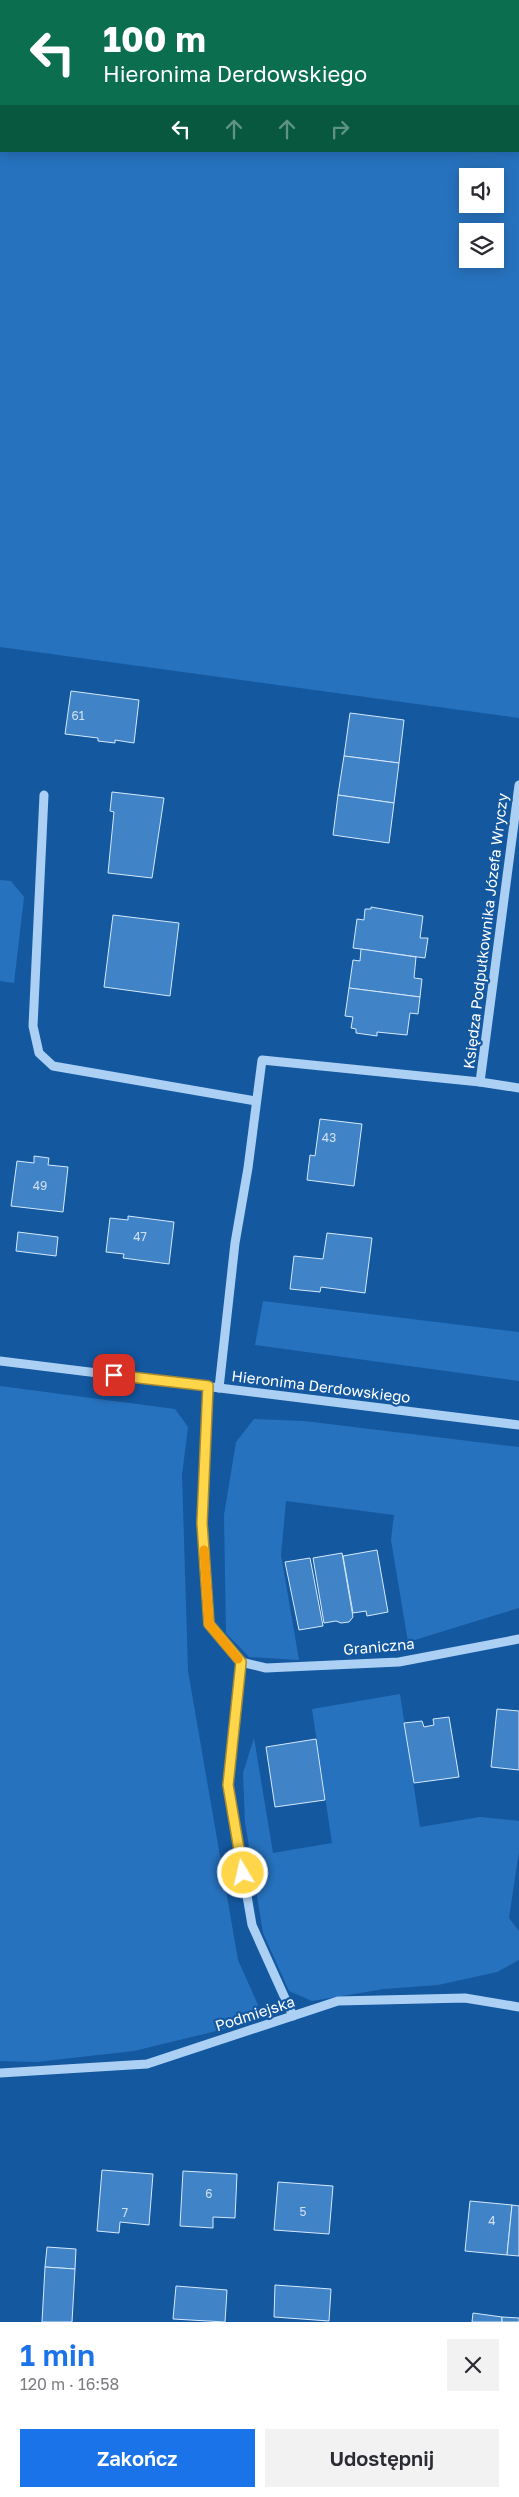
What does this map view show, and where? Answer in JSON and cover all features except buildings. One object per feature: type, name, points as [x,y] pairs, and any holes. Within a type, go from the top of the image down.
[{"type":"street","name":"Księdza Podpułkownika Józefa Wryczy","points":[[480,1082],[519,785]]},
{"type":"street","points":[[44,795],[33,1026],[39,1053],[53,1066],[256,1101]]},
{"type":"street","points":[[219,1388],[235,1243],[262,1060],[480,1082],[519,1088]]},
{"type":"street","name":"Hieronima Derdowskiego","points":[[0,1361],[519,1425]]},
{"type":"street","points":[[208,1386],[202,1523],[209,1624],[241,1662],[228,1785],[252,1925],[293,2016]]},
{"type":"street","name":"Graniczna","points":[[241,1662],[266,1668],[398,1662],[519,1639]]},
{"type":"street","name":"Podmiejska","points":[[0,2074],[147,2064],[338,2001],[465,1998],[519,2007]]},
{"type":"shaded area","points":[[0,152],[519,152],[519,718],[0,647]]},
{"type":"shaded area","points":[[0,880],[11,881],[24,897],[14,983],[0,981]]},
{"type":"shaded area","points":[[263,1301],[519,1332],[519,1381],[255,1345]]},
{"type":"shaded area","points":[[0,1386],[175,1409],[188,1427],[182,1475],[188,1671],[238,1960],[258,2005],[245,2024],[134,2051],[36,2062],[0,2061]]},
{"type":"shaded area","points":[[254,1419],[304,1421],[519,1447],[519,1608],[408,1642],[391,1540],[394,1515],[286,1501],[281,1555],[299,1660],[249,1657],[226,1633],[224,1515],[236,1442]]},
{"type":"shaded area","points":[[400,1694],[420,1827],[480,1817],[519,1821],[519,1851],[509,1918],[519,1931],[519,1960],[497,1972],[438,1985],[384,1989],[312,2001],[289,1991],[263,1933],[245,1822],[243,1773],[254,1738],[273,1853],[332,1843],[312,1709]]},
{"type":"slow traffic","points":[[204,1550],[209,1624],[238,1659]]},
{"type":"route","points":[[114,1375],[208,1386],[202,1523],[209,1624],[241,1662],[228,1785],[243,1873]]}]
